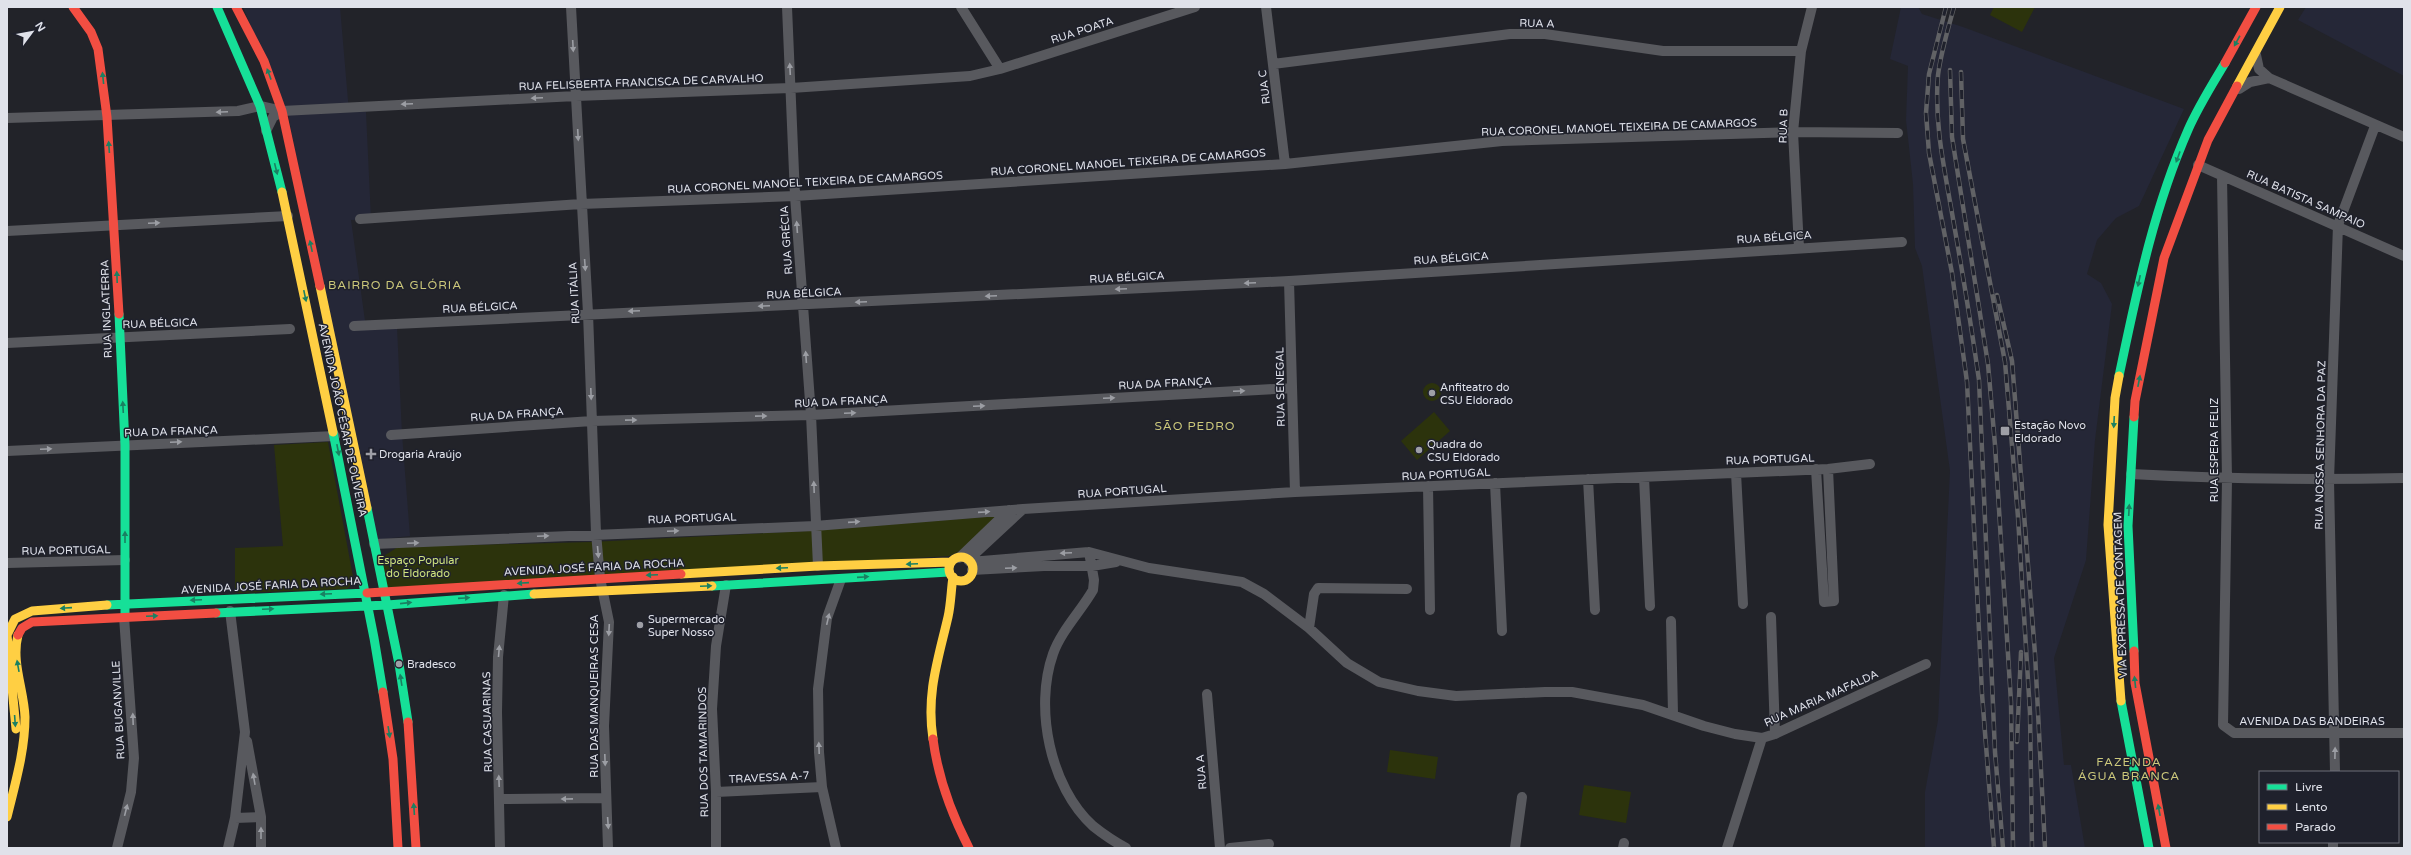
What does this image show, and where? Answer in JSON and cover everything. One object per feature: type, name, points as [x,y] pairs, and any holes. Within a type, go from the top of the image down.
[{"type":"main road","name":"RUA INGLATERRA","points":[[73,7],[91,32],[98,49],[107,117],[115,225],[125,445],[124,617]]},
{"type":"main road","name":"AVENIDA JOÃO CÉSAR DE OLIVEIRA","points":[[217,7],[260,106],[288,216],[335,436],[368,606],[394,759],[398,848]]},
{"type":"main road","name":"AVENIDA JOÃO CÉSAR DE OLIVEIRA","points":[[236,7],[264,61],[282,111],[387,605],[410,732],[416,848]]},
{"type":"main road","name":"VIA EXPRESSA DE CONTAGEM","points":[[2149,848],[2118,687],[2108,524],[2115,398],[2145,252],[2164,192],[2188,129],[2256,7]]},
{"type":"main road","name":"VIA EXPRESSA DE CONTAGEM","points":[[2166,848],[2135,683],[2128,526],[2135,401],[2164,258],[2198,165],[2208,140],[2280,7]]},
{"type":"main road","name":"AVENIDA JOSÉ FARIA DA ROCHA","points":[[17,774],[16,720],[7,647],[7,635],[9,625],[15,619],[32,611],[125,604],[384,592],[818,566],[961,568]]},
{"type":"main road","name":"AVENIDA JOSÉ FARIA DA ROCHA","points":[[7,817],[23,751],[25,723],[24,702],[16,656],[17,638],[20,630],[32,622],[230,611],[387,605],[504,595],[841,579],[961,568]]},
{"type":"main road","points":[[961,568],[935,663],[931,698],[931,730],[936,764],[944,796],[955,823],[968,848]]},
{"type":"main road","points":[[949,610],[961,568]]},
{"type":"street","name":"RUA ITÁLIA","points":[[571,7],[588,313],[596,534],[600,578]]},
{"type":"street","name":"RUA GRÉCIA","points":[[787,7],[795,196],[811,415],[818,566]]},
{"type":"street","points":[[960,7],[1000,69]]},
{"type":"street","name":"RUA POATA","points":[[1000,69],[1195,7]]},
{"type":"street","name":"RUA C","points":[[1266,7],[1285,164]]},
{"type":"street","name":"RUA B","points":[[1799,248],[1793,132],[1801,51],[1812,7]]},
{"type":"street","name":"RUA A","points":[[1273,64],[1510,34],[1545,34],[1663,51],[1801,51]]},
{"type":"street","points":[[2255,53],[2259,69],[2269,78],[2375,126],[2404,137]]},
{"type":"street","name":"RUA FELISBERTA FRANCISCA DE CARVALHO","points":[[260,106],[282,111],[576,96],[790,88],[970,76],[1000,69]]},
{"type":"street","points":[[2234,92],[2250,82],[2269,78]]},
{"type":"street","points":[[7,118],[107,117],[238,111],[260,106]]},
{"type":"street","points":[[266,132],[273,117],[282,111]]},
{"type":"street","name":"RUA NOSSA SENHORA DA PAZ","points":[[2335,771],[2329,480],[2338,225],[2375,126]]},
{"type":"street","name":"RUA CORONEL MANOEL TEIXEIRA DE CAMARGOS","points":[[360,219],[581,204],[795,196],[1285,164],[1502,142],[1668,138],[1793,132],[1898,133]]},
{"type":"street","name":"RUA BATISTA SAMPAIO","points":[[2198,165],[2338,225],[2404,256]]},
{"type":"street","name":"RUA ESPERA FELIZ","points":[[2222,176],[2227,479],[2223,725]]},
{"type":"street","points":[[7,231],[288,216]]},
{"type":"street","name":"RUA BÉLGICA","points":[[354,326],[588,313],[802,305],[1289,280],[1902,242]]},
{"type":"street","name":"RUA SENEGAL","points":[[1289,280],[1295,492]]},
{"type":"street","name":"RUA BÉLGICA","points":[[7,343],[119,336],[290,329]]},
{"type":"street","name":"RUA DA FRANÇA","points":[[391,435],[592,421],[811,415],[1292,388]]},
{"type":"street","name":"RUA DA FRANÇA","points":[[7,451],[335,436]]},
{"type":"street","name":"RUA PORTUGAL","points":[[374,544],[815,526],[1023,509],[1295,492],[1828,469],[1870,464]]},
{"type":"street","points":[[1816,469],[1824,602],[1834,601],[1828,469]]},
{"type":"street","points":[[1736,473],[1743,604]]},
{"type":"street","points":[[2131,474],[2227,479],[2329,480],[2404,478]]},
{"type":"street","points":[[1644,477],[1650,606]]},
{"type":"street","points":[[1588,479],[1595,610]]},
{"type":"street","points":[[1495,483],[1502,631]]},
{"type":"street","points":[[1428,486],[1430,610]]},
{"type":"street","points":[[961,568],[1023,509]]},
{"type":"street","points":[[961,568],[1010,510]]},
{"type":"street","points":[[1089,552],[1094,580],[1093,590],[1053,654],[1046,683],[1046,716],[1049,744],[1059,776],[1074,802],[1093,825],[1126,848]]},
{"type":"street","name":"RUA MARIA MAFALDA","points":[[961,568],[1044,554],[1089,552],[1118,561],[1242,582],[1264,594],[1309,628],[1347,663],[1379,682],[1418,691],[1456,696],[1572,692],[1643,705],[1673,714],[1704,726],[1762,738],[1775,734],[1926,664]]},
{"type":"street","name":"RUA PORTUGAL","points":[[7,563],[125,560]]},
{"type":"street","name":"RUA MARIA MAFALDA","points":[[961,568],[1092,566],[1118,561]]},
{"type":"street","name":"RUA DAS MANQUEIRAS CESA","points":[[600,578],[604,591],[609,622],[604,726],[608,848]]},
{"type":"street","points":[[836,848],[822,787],[819,752],[818,689],[827,618],[841,579]]},
{"type":"street","name":"RUA DOS TAMARINDOS","points":[[716,848],[716,792],[712,709],[716,646],[726,585]]},
{"type":"street","points":[[1309,628],[1314,594],[1318,588],[1407,589]]},
{"type":"street","name":"RUA CASUARINAS","points":[[500,848],[497,712],[498,657],[504,595]]},
{"type":"street","points":[[230,611],[245,732],[261,817],[261,848]]},
{"type":"street","name":"RUA BUGANVILLE","points":[[117,848],[131,792],[134,758],[124,617]]},
{"type":"street","points":[[1771,617],[1775,734]]},
{"type":"street","points":[[1671,620],[1673,714]]},
{"type":"street","name":"RUA A","points":[[1206,694],[1220,848]]},
{"type":"street","name":"AVENIDA DAS BANDEIRAS","points":[[2223,725],[2234,733],[2335,735],[2404,734]]},
{"type":"street","points":[[228,848],[234,818],[245,732]]},
{"type":"street","points":[[1727,848],[1762,738]]},
{"type":"street","name":"TRAVESSA A-7","points":[[716,792],[822,787]]},
{"type":"street","points":[[1515,848],[1522,797]]},
{"type":"street","points":[[500,799],[606,798]]},
{"type":"street","points":[[234,818],[261,817]]},
{"type":"street","points":[[1230,848],[1269,844]]},
{"type":"shaded area","points":[[243,7],[340,7],[349,112],[366,112],[371,219],[351,220],[366,328],[397,327],[402,434],[410,536],[374,540],[288,115]]},
{"type":"shaded area","points":[[1901,7],[1918,7],[1922,14],[1963,27],[2184,109],[2139,206],[2116,218],[2097,240],[2087,274],[2101,283],[2112,304],[2095,440],[2086,560],[2054,658],[2064,765],[2071,765],[2085,848],[1925,848],[1925,792],[1938,720],[1950,471],[1922,266],[1915,248],[1913,184],[1906,120],[1908,66],[1890,59]]},
{"type":"shaded area","points":[[2306,7],[2404,7],[2404,76],[2298,20]]},
{"type":"green space","points":[[1994,7],[2035,7],[2022,32],[1990,15]]},
{"type":"green space","name":"Anfiteatro do CSU Eldorado","points":[[1432,383],[1438,386],[1441,392],[1438,398],[1432,401],[1426,398],[1423,392],[1426,386]]},
{"type":"green space","points":[[1434,412],[1450,431],[1417,460],[1401,441]]},
{"type":"green space","points":[[328,442],[354,582],[347,589],[235,593],[235,548],[283,546],[274,445]]},
{"type":"green space","name":"Espaço Popular do Eldorado","points":[[997,516],[964,549],[949,556],[386,589],[379,559],[398,547],[591,542],[808,531]]},
{"type":"green space","points":[[1390,750],[1438,757],[1435,779],[1387,772]]},
{"type":"green space","points":[[1584,785],[1631,792],[1626,823],[1579,815]]},
{"type":"railway","points":[[1946,7],[1929,74],[1926,113],[1929,153],[1952,273],[1967,382],[1982,694],[1994,848]]},
{"type":"railway","points":[[1954,7],[1939,66],[1937,110],[1943,162],[1979,380],[1995,752],[2003,848]]},
{"type":"railway","points":[[1950,70],[1952,137],[1988,364],[1995,445],[2011,702],[2013,848]]},
{"type":"railway","points":[[1961,72],[1963,139],[2005,362],[2018,517],[2030,713],[2032,848]]},
{"type":"railway","points":[[1997,295],[2012,361],[2035,654],[2045,848]]},
{"type":"railway","points":[[2017,742],[2021,652]]},
{"type":"traffic: fast","points":[[217,7],[260,106],[282,192]]},
{"type":"traffic: fast","points":[[2119,376],[2147,251],[2165,190],[2192,121],[2225,63]]},
{"type":"traffic: fast","points":[[119,314],[125,445],[125,613]]},
{"type":"traffic: fast","points":[[2134,417],[2128,526],[2134,651]]},
{"type":"traffic: fast","points":[[333,432],[374,638],[383,692]]},
{"type":"traffic: fast","points":[[367,508],[399,664],[408,722]]},
{"type":"traffic: fast","points":[[712,586],[949,572]]},
{"type":"traffic: fast","points":[[107,605],[367,593]]},
{"type":"traffic: fast","points":[[216,613],[387,605],[534,594]]},
{"type":"traffic: fast","points":[[2121,701],[2149,848]]},
{"type":"traffic: slow","points":[[2237,86],[2280,7]]},
{"type":"traffic: slow","points":[[282,192],[333,432]]},
{"type":"traffic: slow","points":[[320,286],[367,508]]},
{"type":"traffic: slow","points":[[2119,376],[2115,398],[2108,525],[2121,701]]},
{"type":"traffic: slow","points":[[961,557],[969,561],[973,569],[969,577],[961,581],[953,577],[949,569],[953,561],[961,557]]},
{"type":"traffic: slow","points":[[681,574],[818,566],[951,562]]},
{"type":"traffic: slow","points":[[933,739],[931,723],[932,692],[949,612],[953,577]]},
{"type":"traffic: slow","points":[[534,594],[712,586]]},
{"type":"traffic: slow","points":[[16,729],[7,635],[15,619],[32,611],[107,605]]},
{"type":"traffic: slow","points":[[7,817],[19,767],[25,730],[24,707],[18,676],[16,655],[18,635]]},
{"type":"traffic: jam","points":[[73,7],[91,32],[98,49],[107,117],[119,314]]},
{"type":"traffic: jam","points":[[236,7],[264,61],[282,111],[320,286]]},
{"type":"traffic: jam","points":[[2225,63],[2256,7]]},
{"type":"traffic: jam","points":[[2134,417],[2135,401],[2164,258],[2208,140],[2237,86]]},
{"type":"traffic: jam","points":[[367,593],[681,574]]},
{"type":"traffic: jam","points":[[18,635],[22,628],[32,622],[216,613]]},
{"type":"traffic: jam","points":[[2134,651],[2135,683],[2166,848]]},
{"type":"traffic: jam","points":[[383,692],[393,759],[398,848]]},
{"type":"traffic: jam","points":[[408,722],[416,848]]},
{"type":"traffic: jam","points":[[933,739],[938,768],[946,795],[956,822],[969,848]]},
{"type":"place","name":"Anfiteatro do CSU Eldorado","points":[[1432,393]]},
{"type":"place","name":"Estação Novo Eldorado","points":[[2005,431]]},
{"type":"place","name":"Quadra do CSU Eldorado","points":[[1419,450]]},
{"type":"place","name":"Drogaria Araújo","points":[[371,454]]},
{"type":"place","name":"Supermercado Super Nosso","points":[[640,625]]},
{"type":"place","name":"Bradesco","points":[[399,664]]},
{"type":"district","name":"BAIRRO DA GLÓRIA","points":[[395,285]]},
{"type":"district","name":"SÃO PEDRO","points":[[1195,426]]},
{"type":"district","name":"FAZENDA ÁGUA BRANCA","points":[[2129,769]]}]
